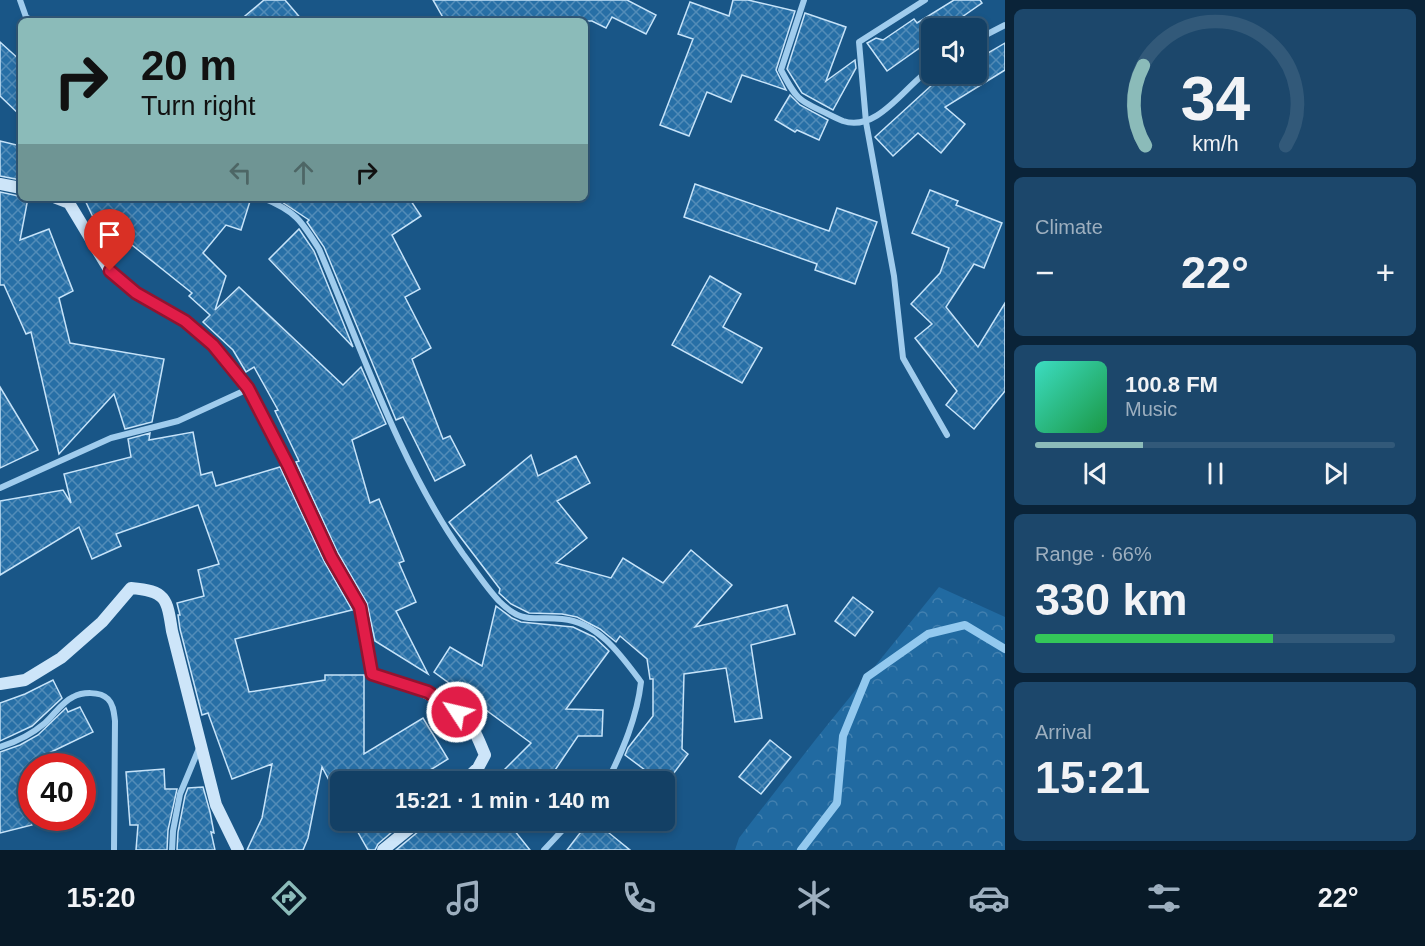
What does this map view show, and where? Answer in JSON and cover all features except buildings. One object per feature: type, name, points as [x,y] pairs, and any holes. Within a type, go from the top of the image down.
[{"type":"street","points":[[20,0],[28,18]]},
{"type":"street","points":[[804,0],[781,70],[795,96],[845,122],[866,122],[887,108],[921,78]]},
{"type":"street","points":[[926,0],[859,42],[866,122],[894,276],[903,357],[947,435]]},
{"type":"street","points":[[987,34],[1005,25]]},
{"type":"street","points":[[0,184],[18,187]]},
{"type":"street","points":[[64,201],[69,203],[110,271],[136,293],[185,321],[206,339],[248,388],[288,465],[331,557],[360,607],[372,674],[428,692],[457,712],[473,730],[485,754],[475,771]]},
{"type":"street","points":[[270,201],[288,209],[304,225],[320,249],[402,446],[443,526],[480,577],[500,601],[519,616],[538,620],[563,619],[582,625],[603,637],[641,682],[639,704],[613,771]]},
{"type":"street","points":[[0,488],[111,438],[178,421],[248,388]]},
{"type":"street","points":[[0,684],[25,680],[61,658],[102,622],[131,588],[153,590],[168,604],[172,630],[216,805],[238,850]]},
{"type":"street","points":[[0,747],[25,737],[45,723],[72,697],[94,693],[109,700],[115,721],[114,850]]},
{"type":"street","points":[[172,850],[180,794],[200,746]]},
{"type":"street","points":[[384,850],[407,831]]},
{"type":"street","points":[[544,850],[562,831]]},
{"type":"green space","points":[[939,587],[1005,617],[1005,850],[735,850],[739,838]]},
{"type":"waterway","points":[[801,850],[837,803],[843,736],[867,677],[928,634],[965,625],[1005,649]]},
{"type":"route","points":[[110,271],[136,293],[185,321],[213,345],[248,388],[288,465],[331,557],[360,607],[372,674],[428,692],[457,712]]}]
